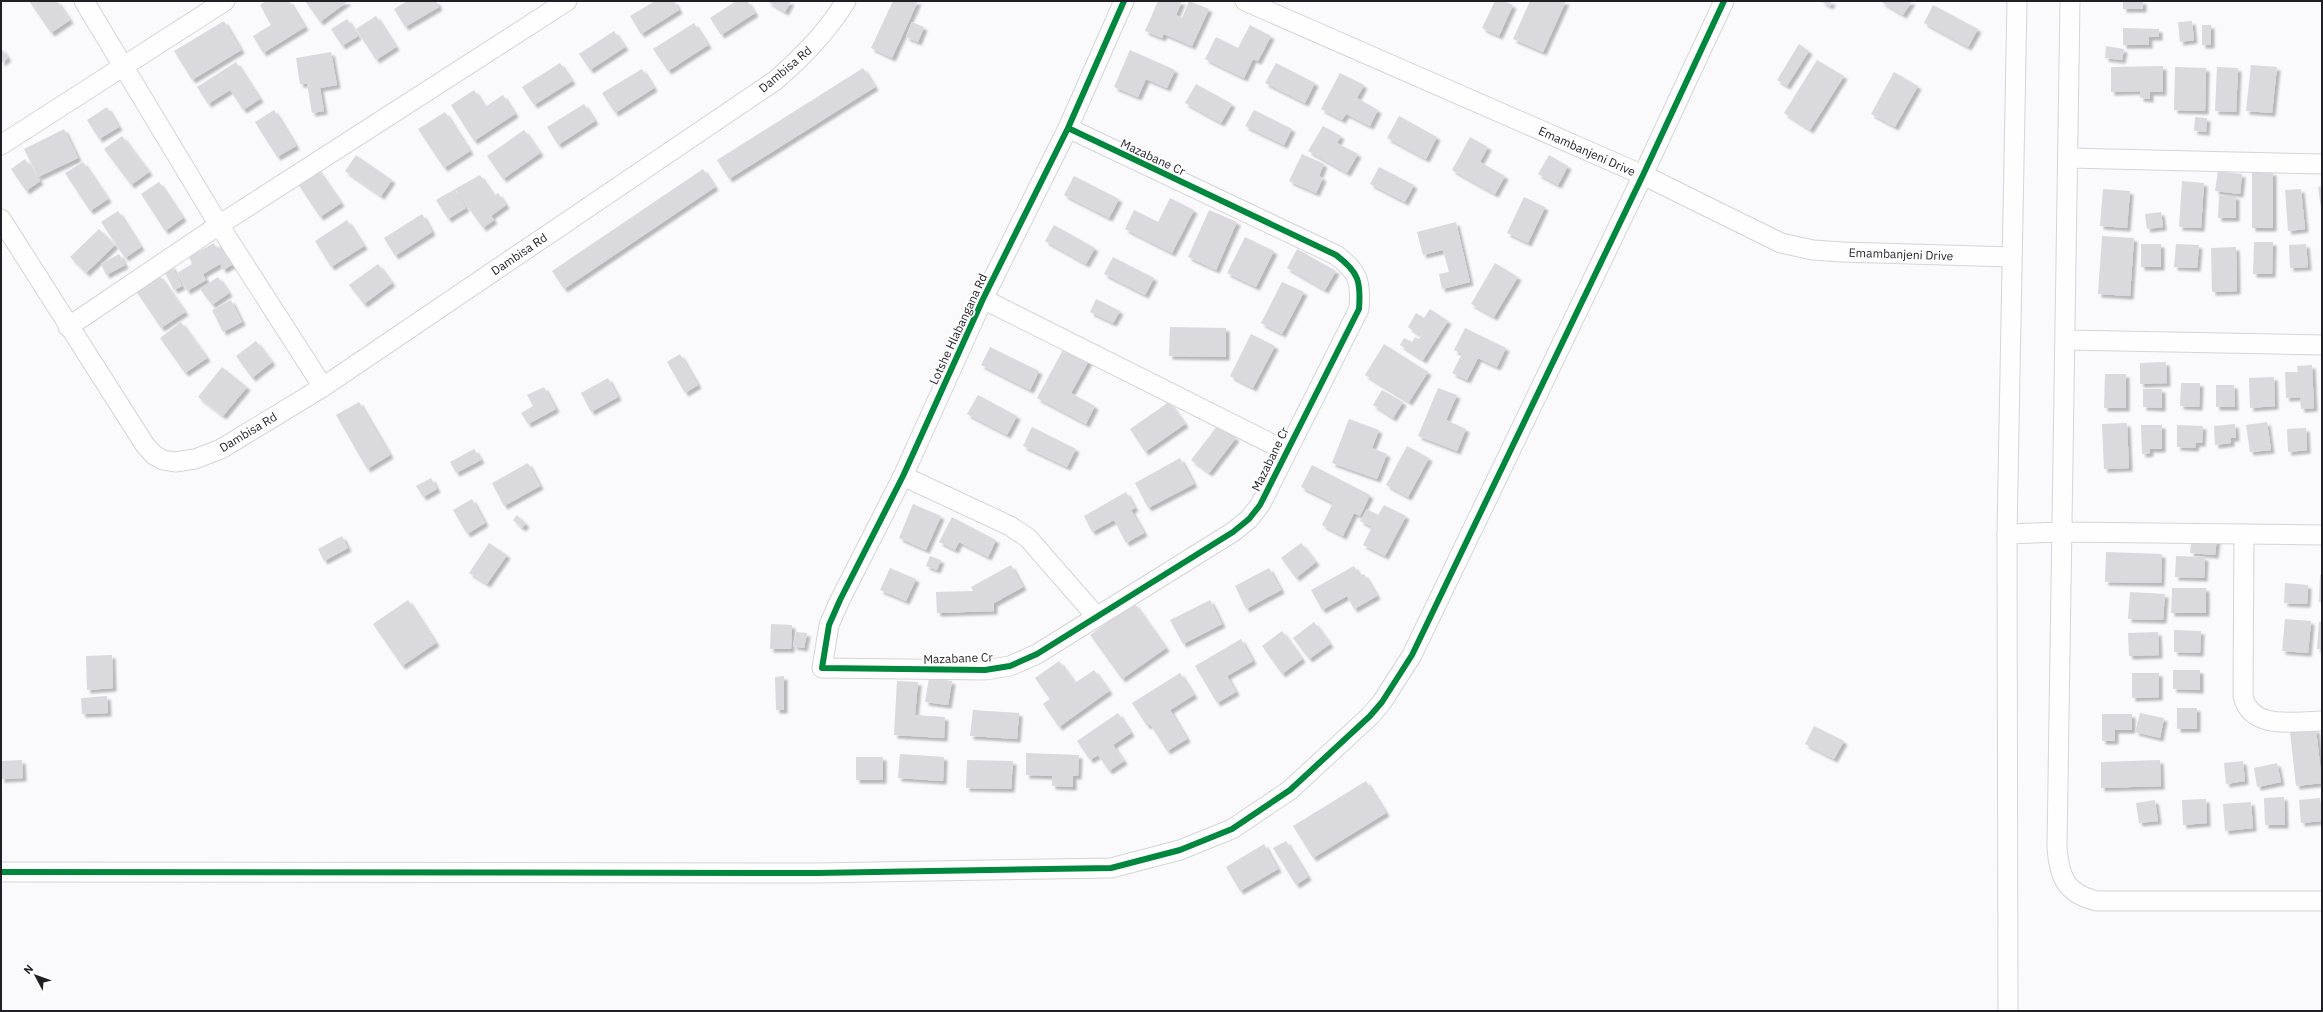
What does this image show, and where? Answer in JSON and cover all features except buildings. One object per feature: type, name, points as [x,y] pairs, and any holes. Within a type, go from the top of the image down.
[{"type":"street","points":[[84,1],[219,225],[323,387]]},
{"type":"street","points":[[1,145],[225,1]]},
{"type":"street","points":[[1,219],[68,327],[219,225],[567,1]]},
{"type":"street","name":"Dambisa Rd","points":[[68,327],[144,445],[154,454],[163,460],[175,462],[189,460],[221,449],[323,387],[776,80],[806,53],[846,1]]},
{"type":"street","name":"Lotshe Hlabangana Rd","points":[[822,668],[830,625],[840,600],[903,476],[983,299],[1068,128],[1124,1]]},
{"type":"street","name":"Emambanjeni Drive","points":[[1245,1],[1643,175],[1781,243],[1813,250],[1843,252],[2011,257]]},
{"type":"street","points":[[1,872],[817,873],[1111,868],[1180,850],[1225,832],[1290,790],[1370,716],[1396,681],[1412,655],[1643,175],[1724,1]]},
{"type":"street","points":[[2008,1011],[2007,534],[2017,1]]},
{"type":"street","points":[[2070,1],[2066,340],[2057,847],[2062,878],[2070,888],[2084,898],[2097,901],[2322,901]]},
{"type":"street","name":"Mazabane Cr","points":[[822,668],[958,671],[1010,666],[1037,654],[1233,532],[1249,518],[1260,505],[1359,309],[1358,279],[1350,266],[1336,255],[1068,128]]},
{"type":"street","points":[[2068,158],[2322,164]]},
{"type":"street","points":[[983,299],[1286,451]]},
{"type":"street","points":[[2066,340],[2322,345]]},
{"type":"street","points":[[903,476],[1010,526],[1028,538],[1096,616]]},
{"type":"street","points":[[2007,534],[2063,532],[2322,535]]},
{"type":"street","points":[[2244,534],[2243,696],[2245,704],[2252,713],[2265,720],[2322,720]]},
{"type":"cycle path","points":[[1068,128],[1336,255],[1350,267],[1357,278],[1359,285],[1359,309],[1260,505],[1249,519],[1233,532],[1037,654],[1010,666],[985,670],[822,668],[829,625],[840,600],[903,476],[983,299],[1068,128],[1124,1]]},
{"type":"cycle path","points":[[1,872],[817,873],[1111,868],[1180,850],[1232,829],[1290,790],[1370,716],[1382,702],[1412,655],[1643,175],[1724,1]]}]
